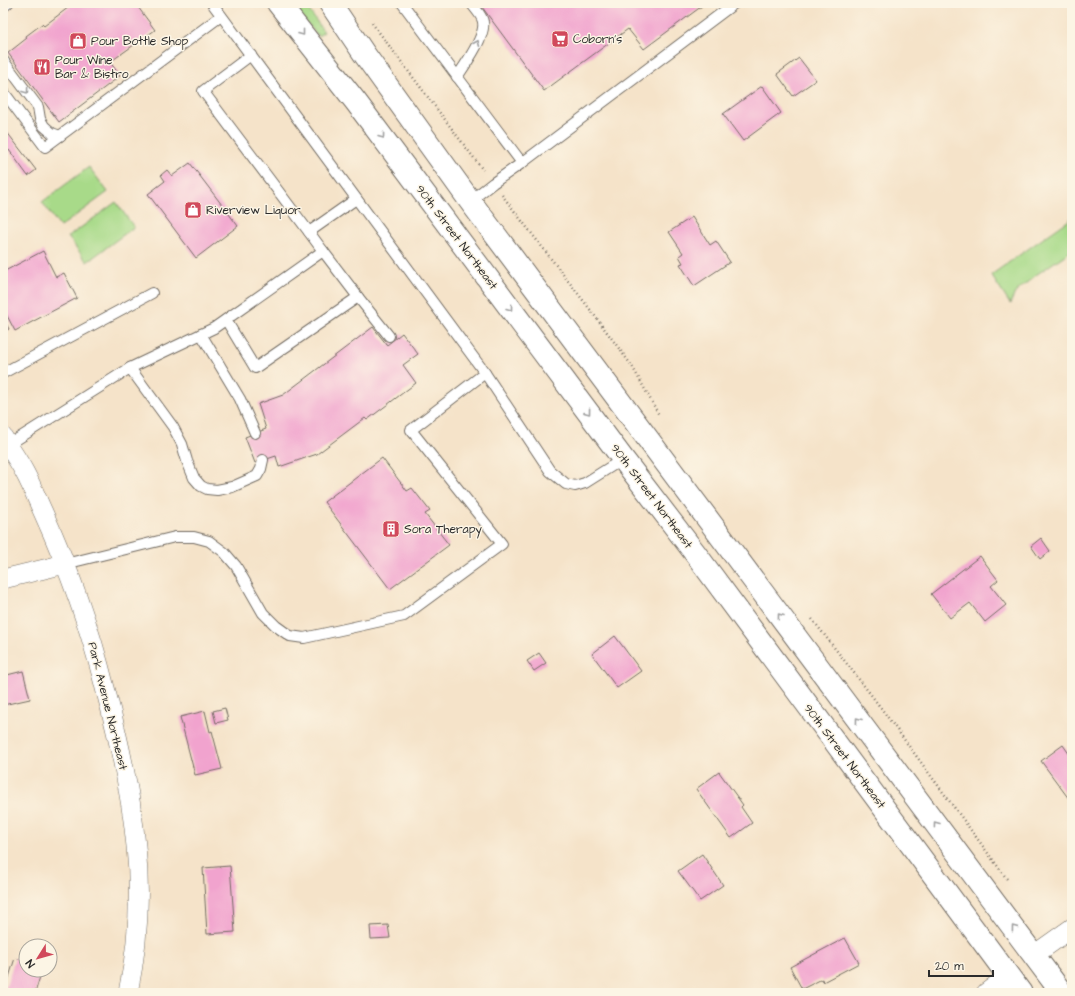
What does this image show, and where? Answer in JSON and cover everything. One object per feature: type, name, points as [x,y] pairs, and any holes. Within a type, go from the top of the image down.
[{"type":"main road","name":"90th Street Northeast","points":[[278,3],[356,102],[623,459],[700,559],[1021,993]]},
{"type":"main road","points":[[330,3],[365,55],[470,201],[1062,993]]},
{"type":"street","name":"Park Avenue Northeast","points":[[5,441],[25,473],[56,541],[79,600],[98,658],[113,716],[126,777],[136,846],[138,883],[137,922],[132,974],[128,993]]},
{"type":"street","points":[[3,579],[65,564]]},
{"type":"street","points":[[1034,956],[1072,928]]},
{"type":"street","points":[[986,993],[1008,976]]},
{"type":"lane","points":[[3,7],[8,3]]},
{"type":"lane","points":[[212,3],[485,373],[550,471],[566,484],[575,486],[585,483],[623,459]]},
{"type":"lane","points":[[402,3],[522,163]]},
{"type":"lane","points":[[457,77],[477,45],[482,30],[483,23],[479,13],[471,3]]},
{"type":"lane","points":[[470,201],[734,3]]},
{"type":"lane","points":[[3,90],[45,147],[221,16]]},
{"type":"lane","points":[[251,55],[203,91],[389,336]]},
{"type":"lane","points":[[3,60],[38,107],[40,119],[44,126],[52,133],[60,136]]},
{"type":"lane","points":[[309,232],[356,199]]},
{"type":"lane","points":[[5,441],[130,368],[214,328],[323,250]]},
{"type":"lane","points":[[3,373],[152,293]]},
{"type":"lane","points":[[226,320],[255,368],[358,297]]},
{"type":"lane","points":[[201,334],[240,398],[255,433]]},
{"type":"lane","points":[[130,368],[173,427],[182,444],[187,462],[194,478],[201,486],[212,490],[232,487],[257,476],[262,469],[263,460]]},
{"type":"lane","points":[[65,564],[175,537],[194,537],[209,541],[224,552],[236,566],[263,613],[276,626],[290,636],[304,638],[404,616],[502,544],[411,430],[485,373]]},
{"type":"path","points":[[371,22],[483,170]]},
{"type":"path","points":[[512,207],[590,308],[632,366],[662,419]]},
{"type":"path","points":[[809,616],[872,696],[1008,881]]},
{"type":"green space","points":[[290,3],[304,3],[324,32],[318,36]]},
{"type":"green space","points":[[89,167],[108,192],[60,227],[42,202]]},
{"type":"green space","points":[[116,202],[134,227],[87,262],[68,237]]},
{"type":"green space","points":[[1072,218],[1072,250],[1036,275],[1015,293],[1010,304],[991,275]]},
{"type":"building","points":[[72,3],[135,3],[155,30],[110,62],[120,76],[59,122],[8,53],[27,38],[26,36],[42,24],[44,26],[73,4]]},
{"type":"building","name":"Coborn's","points":[[479,3],[700,3],[702,6],[644,49],[628,29],[544,91]]},
{"type":"building","points":[[799,58],[816,80],[793,96],[777,74]]},
{"type":"building","points":[[762,86],[781,113],[743,141],[723,114]]},
{"type":"building","points":[[3,127],[36,170],[28,176],[9,150],[3,154]]},
{"type":"building","name":"Riverview Liquor","points":[[190,163],[238,226],[196,258],[148,194],[165,181],[161,175],[167,170],[172,176]]},
{"type":"building","points":[[692,217],[710,245],[716,241],[730,262],[694,286],[680,264],[683,263],[679,256],[683,253],[669,232]]},
{"type":"building","points":[[43,251],[56,277],[64,273],[77,298],[15,331],[3,308],[3,272]]},
{"type":"building","points":[[3,318],[9,329],[3,333]]},
{"type":"building","points":[[373,327],[387,345],[402,333],[418,354],[403,365],[416,383],[367,420],[365,418],[317,454],[279,467],[276,456],[255,463],[245,437],[266,429],[258,404],[283,395]]},
{"type":"building","name":"Sora Therapy","points":[[382,458],[407,491],[412,488],[430,511],[425,514],[449,545],[390,589],[324,502]]},
{"type":"building","points":[[1041,538],[1050,551],[1040,559],[1031,546]]},
{"type":"building","points":[[980,556],[998,580],[991,586],[1006,605],[985,622],[970,603],[950,618],[931,594]]},
{"type":"building","points":[[615,636],[641,671],[617,688],[592,654]]},
{"type":"building","points":[[539,653],[546,663],[534,671],[527,661]]},
{"type":"building","points":[[23,671],[30,699],[3,705],[3,676]]},
{"type":"building","points":[[225,708],[228,720],[216,723],[213,711]]},
{"type":"building","points":[[205,711],[222,769],[195,775],[180,717]]},
{"type":"building","points":[[1063,745],[1072,758],[1072,803],[1041,761]]},
{"type":"building","points":[[719,772],[743,805],[741,807],[752,823],[731,838],[696,789]]},
{"type":"building","points":[[702,854],[723,885],[700,901],[678,871]]},
{"type":"building","points":[[230,866],[235,932],[207,934],[203,868]]},
{"type":"building","points":[[388,925],[390,938],[371,939],[370,926]]},
{"type":"building","points":[[845,938],[859,963],[823,982],[822,979],[802,989],[790,967]]},
{"type":"building","points":[[15,958],[18,959],[18,978],[40,978],[35,993],[4,993]]},
{"type":"place","name":"Coborn's","points":[[560,39]]},
{"type":"place","name":"Pour Bottle Shop","points":[[78,41]]},
{"type":"place","name":"Pour Wine Bar & Bistro","points":[[42,67]]},
{"type":"place","name":"Riverview Liquor","points":[[193,210]]},
{"type":"place","name":"Sora Therapy","points":[[391,529]]}]
